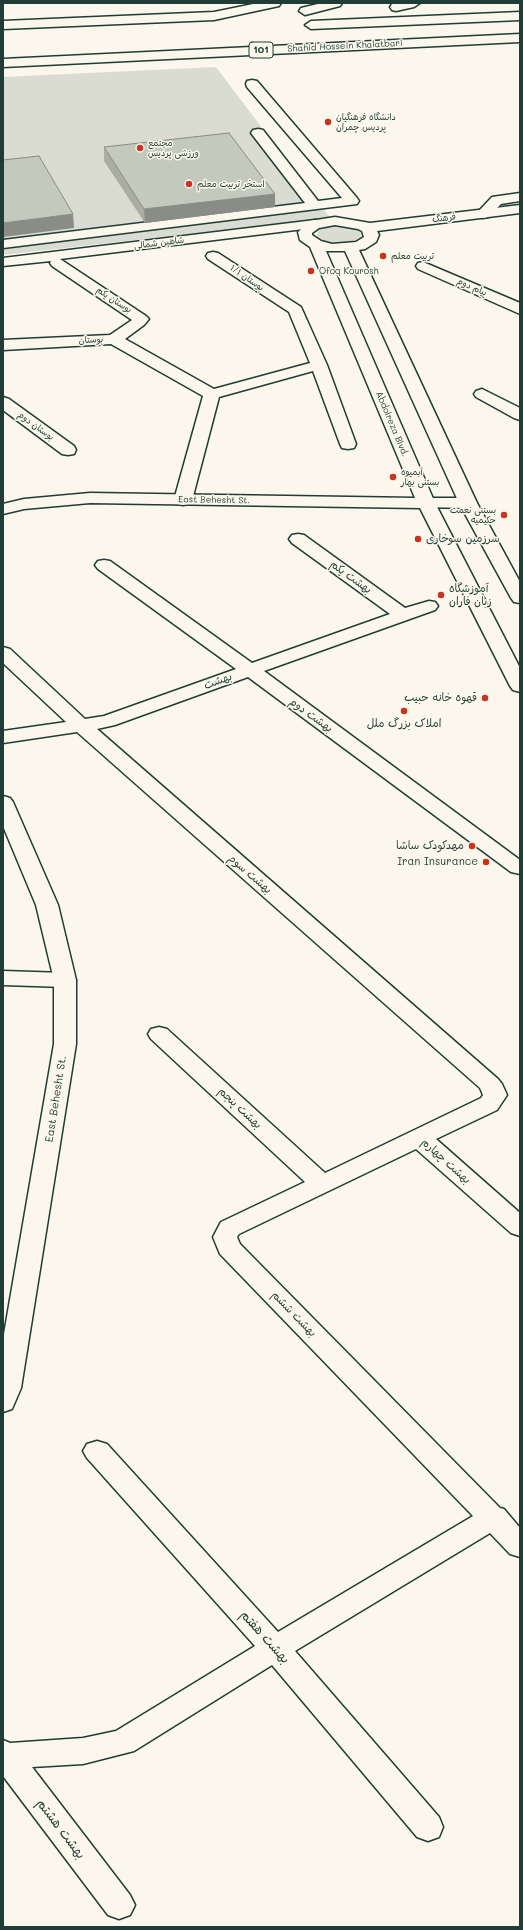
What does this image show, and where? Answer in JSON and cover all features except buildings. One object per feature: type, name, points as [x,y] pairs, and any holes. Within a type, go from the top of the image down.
[{"type":"main road","points":[[3,25],[214,16],[275,3]]},
{"type":"main road","points":[[396,7],[414,3]]},
{"type":"main road","points":[[380,8],[427,6]]},
{"type":"main road","points":[[311,25],[520,16]]},
{"type":"main road","name":"Shahid Hossein Khalatbari","points":[[3,51],[520,27]]},
{"type":"main road","name":"Shahid Hossein Khalatbari","points":[[3,63],[520,38]]},
{"type":"main road","points":[[3,244],[352,200],[312,156],[252,84]]},
{"type":"main road","points":[[258,134],[314,205]]},
{"type":"main road","points":[[483,214],[497,200],[520,197]]},
{"type":"main road","points":[[316,245],[332,248],[351,248],[366,243],[371,239],[370,232],[346,221],[329,203]]},
{"type":"main road","name":"فرهنگ","points":[[370,232],[520,209]]},
{"type":"main road","name":"فرهنگ","points":[[370,232],[520,217]]},
{"type":"main road","name":"شاهین شمالی","points":[[3,262],[335,221],[346,221]]},
{"type":"main road","name":"Abdolreza Blvd.","points":[[315,224],[305,232],[305,237],[316,245],[426,503],[520,686]]},
{"type":"main road","points":[[351,248],[468,503],[520,598]]},
{"type":"main road","name":"بوستان ۱/۱","points":[[213,256],[296,310],[319,365],[348,444]]},
{"type":"main road","name":"بوستان یکم","points":[[57,263],[141,319],[140,322],[114,339]]},
{"type":"main road","name":"پیام دوم","points":[[423,266],[520,309]]},
{"type":"main road","name":"بوستان","points":[[3,345],[114,339],[212,394]]},
{"type":"main road","points":[[183,500],[212,394],[319,365]]},
{"type":"main road","points":[[482,394],[520,415]]},
{"type":"main road","name":"بوستان دوم","points":[[3,402],[68,450]]},
{"type":"main road","name":"East Behesht St.","points":[[3,509],[24,504],[90,498],[468,503]]},
{"type":"main road","name":"بهشت یکم","points":[[298,539],[403,615]]},
{"type":"main road","name":"بهشت دوم","points":[[104,564],[518,868]]},
{"type":"main road","name":"بهشت","points":[[3,737],[108,721],[429,606]]},
{"type":"main road","name":"بهشت سوم","points":[[3,653],[82,726],[490,1084],[495,1095]]},
{"type":"main road","name":"East Behesht St.","points":[[3,802],[46,905],[64,980],[65,1044],[8,1388],[3,1402]]},
{"type":"main road","points":[[3,978],[64,980]]},
{"type":"main road","name":"بهشت پنجم","points":[[159,1034],[321,1183]]},
{"type":"main road","name":"بهشت چهارم","points":[[495,1095],[489,1104],[418,1137],[520,1227]]},
{"type":"main road","name":"بهشت ششم","points":[[418,1137],[230,1228],[225,1237],[229,1248],[494,1517],[520,1546]]},
{"type":"main road","name":"بهشت هفتم","points":[[97,1451],[274,1648],[428,1827]]},
{"type":"main road","points":[[4,1754],[83,1751],[123,1742],[274,1648],[494,1517]]},
{"type":"main road","name":"بهشت هشتم","points":[[4,1754],[119,1904]]},
{"type":"shaded area","name":"مجتمع ورزشی پردیس","points":[[216,67],[330,218],[3,255],[3,77]]},
{"type":"shaded area","points":[[334,225],[355,228],[360,231],[361,237],[353,242],[339,244],[325,242],[317,236],[318,230]]},
{"type":"place","name":"دانشگاه فرهنگیان پردیس چمران","points":[[328,122]]},
{"type":"place","name":"مجتمع ورزشی پردیس","points":[[140,148]]},
{"type":"place","name":"استخر تربیت معلم","points":[[189,184]]},
{"type":"place","name":"تربیت معلم","points":[[383,256]]},
{"type":"place","name":"Ofoq Kourosh","points":[[311,271]]},
{"type":"place","name":"آبمیوه بستنی بهار","points":[[393,477]]},
{"type":"place","name":"بستنی نعمت حکیمیه","points":[[504,515]]},
{"type":"place","name":"سرزمین سوخاری","points":[[418,539]]},
{"type":"place","name":"آموزشگاه زبان فاران","points":[[441,595]]},
{"type":"place","name":"قهوه خانه حبیب","points":[[485,698]]},
{"type":"place","name":"املاک بزرگ ملل","points":[[404,711]]},
{"type":"place","name":"مهدکودک ساشا","points":[[472,846]]},
{"type":"place","name":"Iran Insurance","points":[[486,862]]}]
